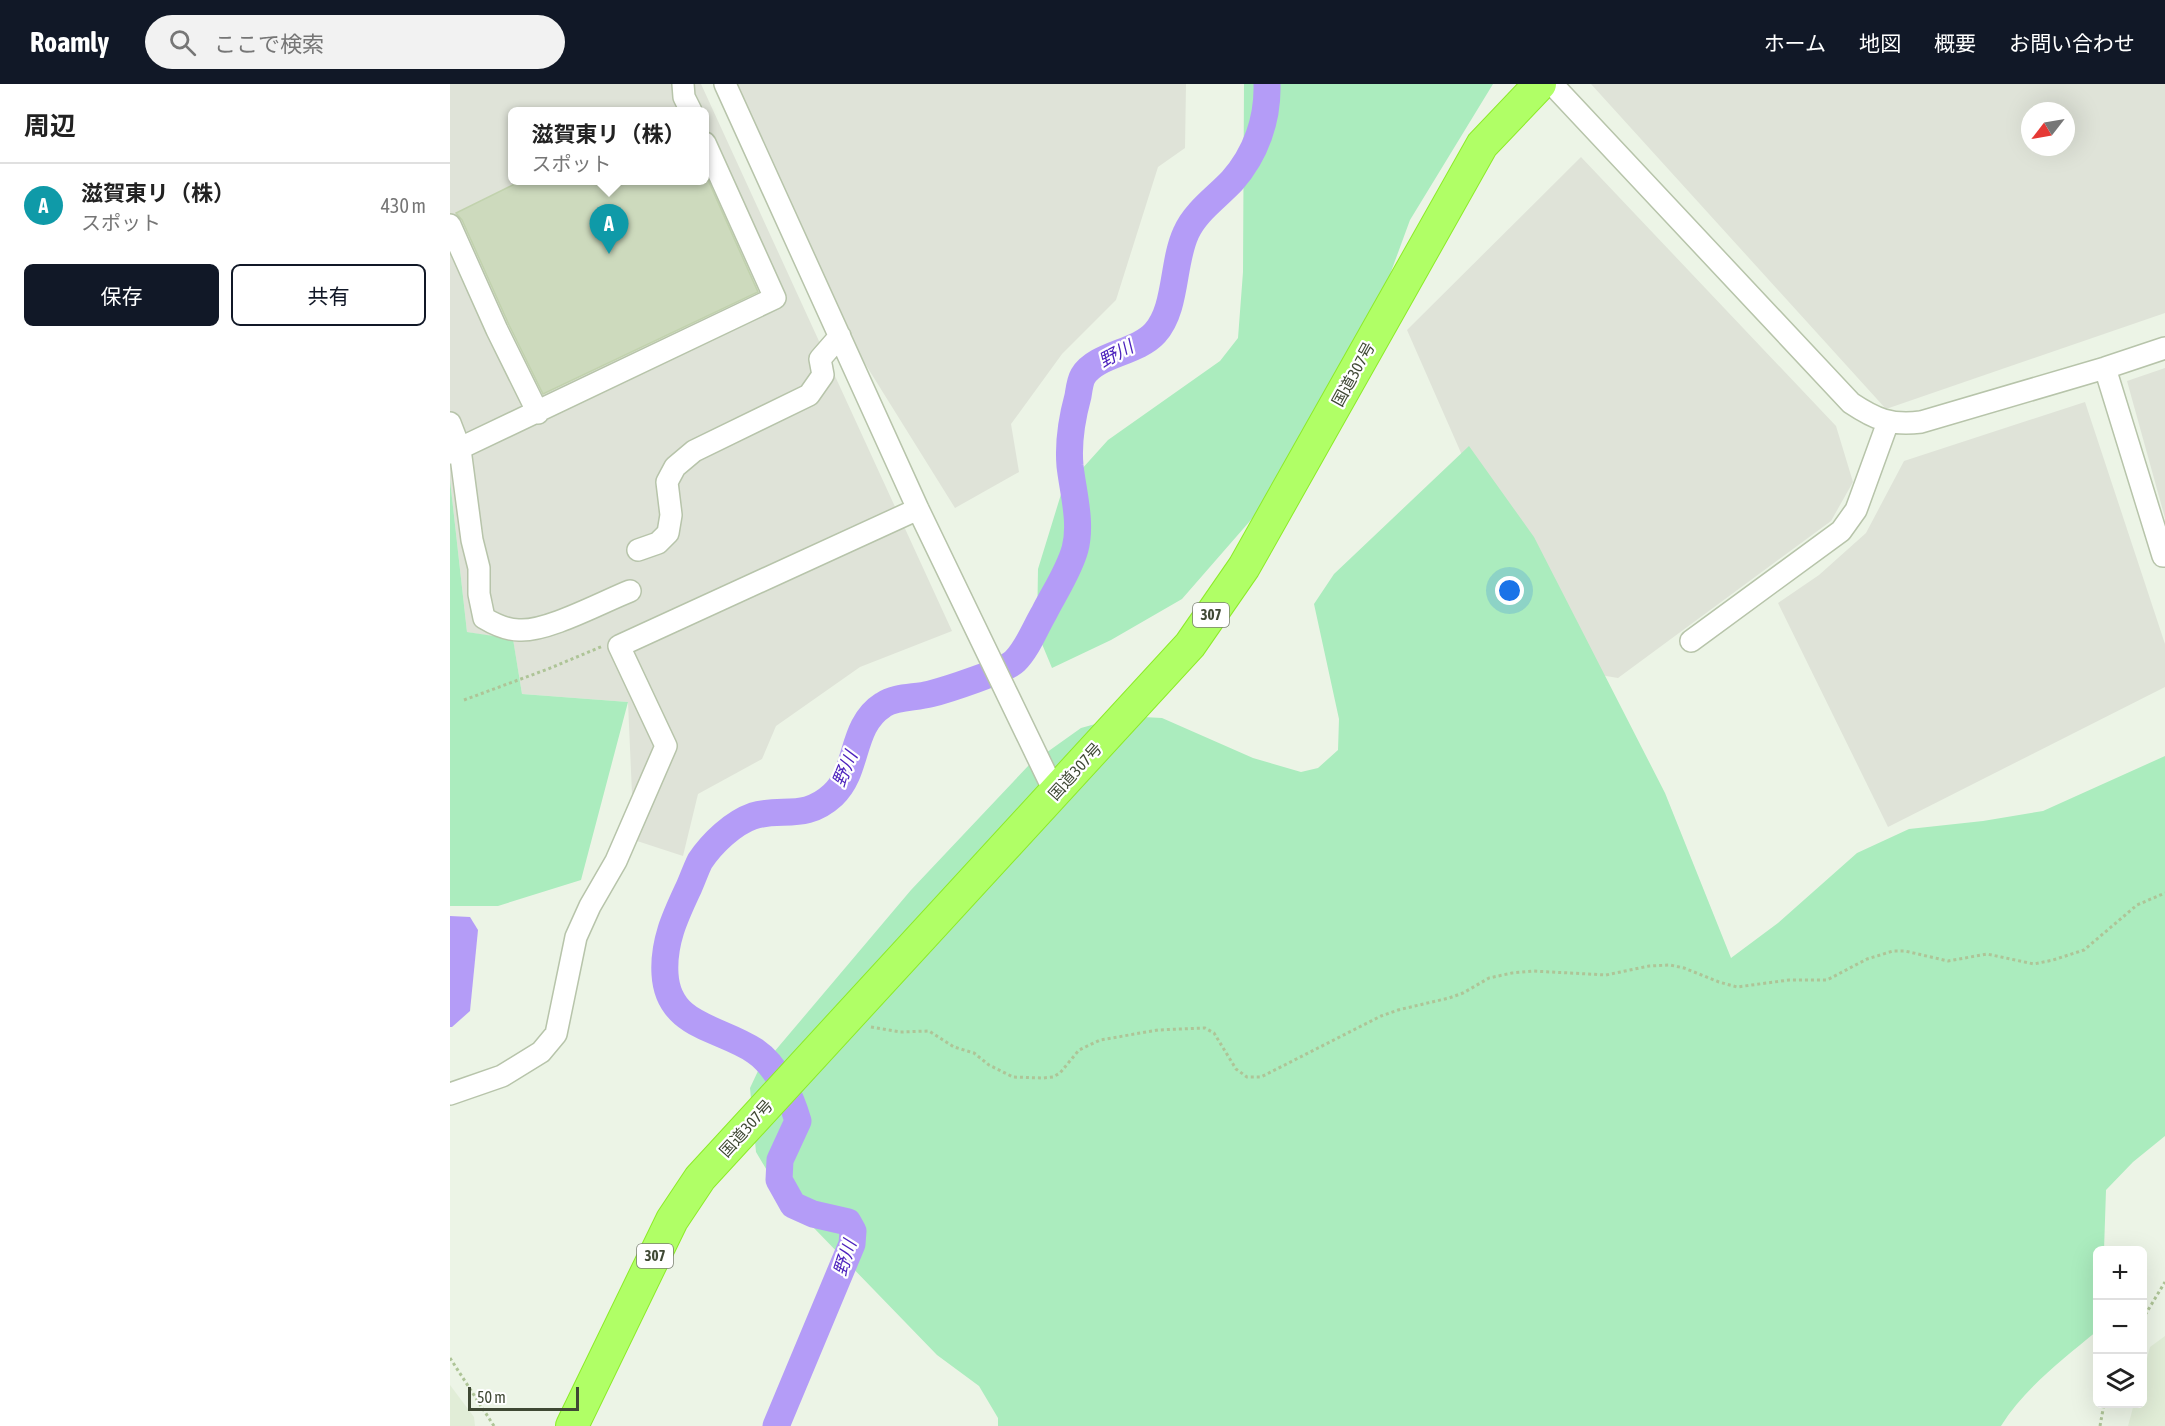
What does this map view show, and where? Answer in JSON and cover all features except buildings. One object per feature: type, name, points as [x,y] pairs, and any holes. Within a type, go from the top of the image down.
[{"type":"highway","name":"国道307号","points":[[572,1426],[672,1220],[699,1178],[1190,645],[1244,567],[1482,145],[1540,84]]},
{"type":"street","points":[[683,84],[684,97],[689,107]]},
{"type":"street","points":[[725,84],[918,509],[1055,793]]},
{"type":"street","points":[[1552,84],[1851,403],[1868,414],[1888,422],[1903,424],[1921,422],[2165,348]]},
{"type":"street","points":[[455,451],[775,298],[709,152]]},
{"type":"street","points":[[450,225],[497,330],[538,413]]},
{"type":"street","points":[[638,550],[658,543],[668,533],[671,515],[667,482],[675,467],[694,451],[809,395],[823,375],[820,358],[840,336]]},
{"type":"street","points":[[2105,368],[2164,556]]},
{"type":"street","points":[[1691,640],[1841,531],[1856,510],[1888,422]]},
{"type":"street","points":[[450,423],[479,568],[479,594],[484,618],[495,625],[520,630],[548,625],[630,591]]},
{"type":"street","points":[[450,1094],[502,1076],[541,1052],[556,1034],[576,937],[590,906],[616,861],[666,746],[619,646],[918,509]]},
{"type":"path","points":[[464,700],[548,669],[611,642],[619,646]]},
{"type":"path","points":[[866,1025],[900,1032],[929,1030],[954,1047],[974,1053],[989,1065],[1013,1077],[1043,1078],[1053,1077],[1060,1073],[1079,1050],[1100,1040],[1158,1030],[1205,1028],[1214,1034],[1236,1069],[1247,1077],[1261,1077],[1381,1016],[1449,998],[1498,975],[1533,971],[1606,975],[1649,966],[1670,965],[1737,987],[1789,980],[1827,980],[1867,959],[1893,951],[1905,951],[1948,961],[1987,954],[2034,964],[2084,950],[2137,905],[2165,893]]},
{"type":"path","points":[[2147,1312],[2165,1281]]},
{"type":"path","points":[[450,1358],[494,1426]]},
{"type":"path","points":[[2100,1426],[2103,1408]]},
{"type":"shaded area","points":[[450,84],[701,84],[952,631],[860,667],[776,726],[762,759],[698,794],[683,856],[634,840],[628,702],[522,694],[513,640],[467,632],[450,480]]},
{"type":"shaded area","points":[[733,84],[1186,84],[1185,148],[1158,167],[1116,300],[1062,354],[1011,424],[1019,472],[955,508],[841,325]]},
{"type":"shaded area","points":[[1591,84],[2165,84],[2165,313],[1886,409]]},
{"type":"shaded area","points":[[1581,157],[1836,426],[1853,482],[1831,521],[1618,678],[1588,673],[1487,512],[1407,330]]},
{"type":"shaded area","points":[[2165,368],[2165,518],[2127,381]]},
{"type":"shaded area","points":[[2085,402],[2165,644],[2165,687],[1888,827],[1778,603],[1819,575],[1866,533],[1904,461]]},
{"type":"shaded area","points":[[450,916],[470,917],[478,930],[470,1011],[452,1027],[450,1027]]},
{"type":"shaded area","points":[[2165,1336],[2165,1426],[2128,1426],[2133,1408],[2147,1408],[2147,1359],[2150,1347]]},
{"type":"shaded area","points":[[450,1385],[474,1417],[475,1426],[450,1426]]},
{"type":"green space","points":[[1244,84],[1493,84],[1410,220],[1377,310],[1284,482],[1182,599],[1111,640],[1052,668],[1037,632],[1038,569],[1062,491],[1108,440],[1220,361],[1238,338],[1243,272]]},
{"type":"green space","points":[[1469,446],[1534,537],[1665,793],[1731,958],[1778,923],[1857,853],[1909,829],[1983,821],[2043,811],[2165,756],[2165,1136],[2133,1162],[2106,1190],[2104,1246],[2093,1246],[2093,1334],[2033,1387],[2001,1426],[998,1426],[998,1418],[979,1386],[937,1355],[781,1194],[756,1152],[750,1088],[758,1071],[911,890],[1029,765],[1081,728],[1124,716],[1162,718],[1253,758],[1301,772],[1318,768],[1338,750],[1339,719],[1314,604],[1334,574]]},
{"type":"green space","points":[[450,480],[467,632],[513,639],[522,694],[628,702],[581,880],[498,906],[450,906]]},
{"type":"waterway","name":"野川","points":[[776,1426],[852,1244],[853,1231],[848,1222],[813,1214],[793,1205],[779,1180],[780,1160],[798,1121],[787,1092],[770,1065],[755,1051],[698,1023],[675,1005],[668,992],[665,974],[666,950],[675,918],[700,861],[711,847],[731,829],[753,816],[813,808],[833,795],[847,774],[865,725],[872,714],[883,705],[900,699],[938,692],[988,675],[1015,661],[1024,650],[1065,574],[1075,549],[1078,529],[1070,448],[1072,422],[1082,378],[1097,363],[1147,340],[1162,323],[1171,299],[1178,258],[1186,233],[1195,218],[1232,181],[1254,148],[1263,123],[1267,84]]},
{"type":"place","name":"滋賀東リ（株）","points":[[609,254]]}]
